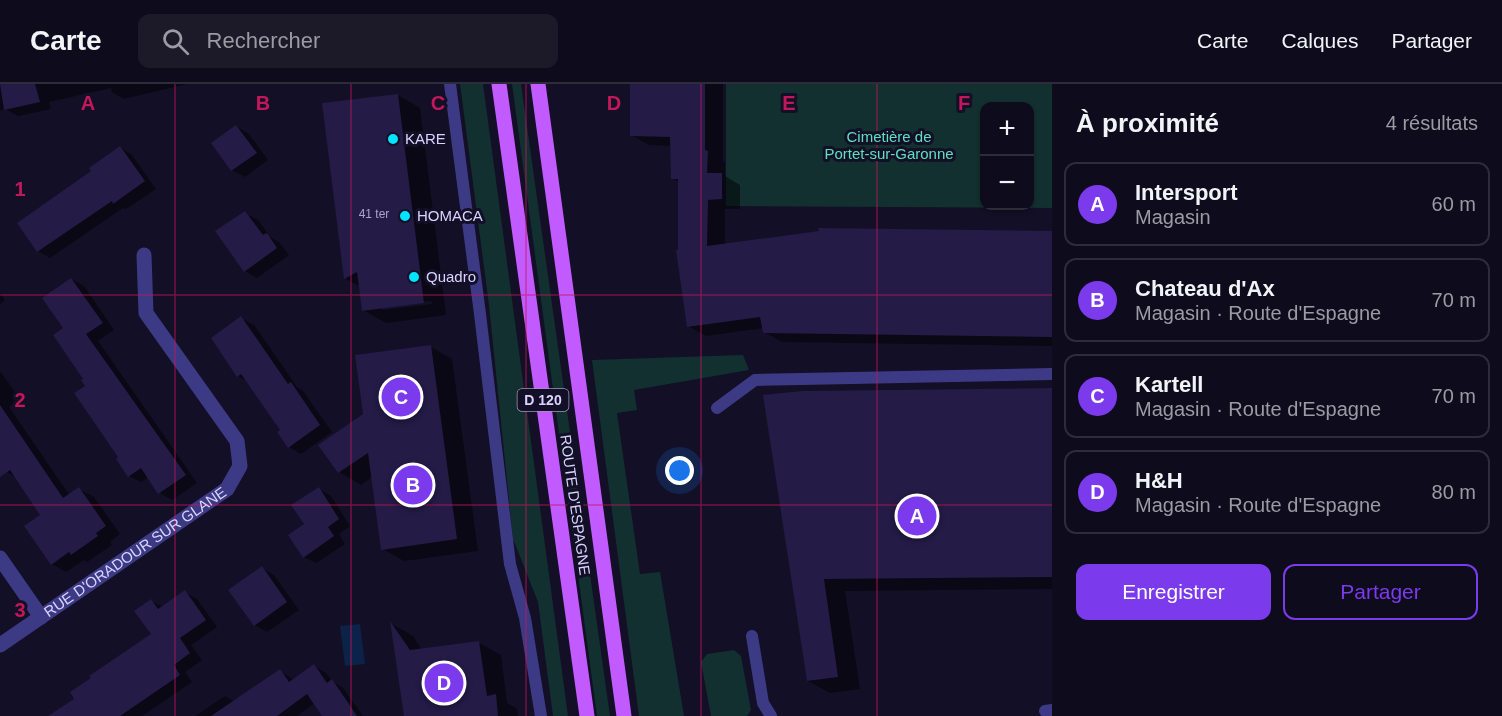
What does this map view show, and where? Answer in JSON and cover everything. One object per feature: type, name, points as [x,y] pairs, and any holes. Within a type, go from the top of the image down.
[{"type":"main road","name":"ROUTE D'ESPAGNE","points":[[499,84],[586,716]]},
{"type":"main road","name":"ROUTE D'ESPAGNE","points":[[538,84],[624,716]]},
{"type":"street","name":"RUE D'ORADOUR SUR GLANE","points":[[0,645],[226,489],[240,466],[237,441],[146,313],[144,255]]},
{"type":"street","points":[[0,558],[41,617]]},
{"type":"lane","points":[[450,84],[510,564],[525,618],[541,716]]},
{"type":"lane","points":[[717,408],[755,380],[1052,374]]},
{"type":"lane","points":[[752,636],[763,703],[771,716]]},
{"type":"green space","points":[[460,84],[483,84],[568,716],[553,716],[538,602],[513,539],[489,305]]},
{"type":"green space","points":[[512,84],[521,84],[610,716],[597,716]]},
{"type":"green space","name":"Cimetière de Portet-sur-Garonne","points":[[726,84],[1052,84],[1052,208],[1034,208],[1034,102],[980,102],[980,208],[726,206]]},
{"type":"green space","points":[[743,355],[749,370],[634,390],[637,410],[617,413],[640,574],[660,572],[684,716],[639,716],[592,360]]},
{"type":"green space","points":[[734,650],[741,656],[751,710],[747,716],[711,716],[701,662],[707,654]]},
{"type":"water","points":[[360,624],[365,664],[345,666],[340,626]]},
{"type":"building","points":[[0,84],[35,84],[40,102],[4,110]]},
{"type":"building","points":[[630,84],[705,84],[707,173],[722,173],[722,199],[708,200],[707,246],[819,231],[818,228],[1052,231],[1052,337],[763,333],[760,317],[687,327],[676,250],[678,250],[678,179],[671,179],[670,137],[630,136]]},
{"type":"building","points":[[398,94],[424,303],[362,311],[357,272],[344,279],[322,103]]},
{"type":"building","points":[[236,125],[257,153],[231,171],[211,143]]},
{"type":"building","points":[[120,146],[145,181],[37,252],[17,223],[91,171],[89,168]]},
{"type":"building","points":[[245,211],[263,235],[267,233],[277,248],[244,272],[215,231]]},
{"type":"building","points":[[71,278],[103,323],[86,334],[186,475],[158,494],[141,468],[128,477],[116,459],[118,457],[74,393],[85,386],[81,380],[83,379],[53,335],[63,328],[42,298]]},
{"type":"building","points":[[241,316],[288,384],[291,382],[320,425],[288,448],[277,432],[280,430],[241,374],[237,377],[211,338]]},
{"type":"building","points":[[431,345],[457,539],[381,550],[368,453],[338,473],[318,445],[363,414],[355,355]]},
{"type":"building","points":[[1052,388],[1052,577],[824,579],[838,677],[807,681],[763,395],[802,391]]},
{"type":"building","points":[[0,405],[63,498],[79,487],[106,526],[96,533],[98,536],[71,555],[69,552],[51,565],[24,526],[40,515],[10,470],[0,477]]},
{"type":"building","points":[[319,487],[339,519],[328,527],[334,536],[303,558],[288,535],[304,524],[291,505]]},
{"type":"building","points":[[262,566],[287,602],[254,626],[228,590]]},
{"type":"building","points":[[185,590],[206,620],[180,638],[190,653],[174,665],[180,675],[120,716],[48,716],[74,699],[70,692],[91,678],[89,676],[151,634],[134,611],[151,599],[158,609]]},
{"type":"building","points":[[390,621],[410,650],[479,641],[487,696],[496,694],[498,716],[404,716]]},
{"type":"building","points":[[314,664],[327,683],[332,679],[357,716],[322,716],[307,694],[277,716],[211,716],[280,669],[289,682]]},
{"type":"place","name":"KARE","points":[[393,139]]},
{"type":"place","name":"HOMACA","points":[[405,216]]},
{"type":"place","name":"Quadro","points":[[414,277]]},
{"type":"place","name":"Kartell","points":[[401,397]]},
{"type":"place","name":"Chateau d'Ax","points":[[413,485]]},
{"type":"place","name":"Intersport","points":[[917,516]]},
{"type":"place","name":"H&H","points":[[444,683]]}]
